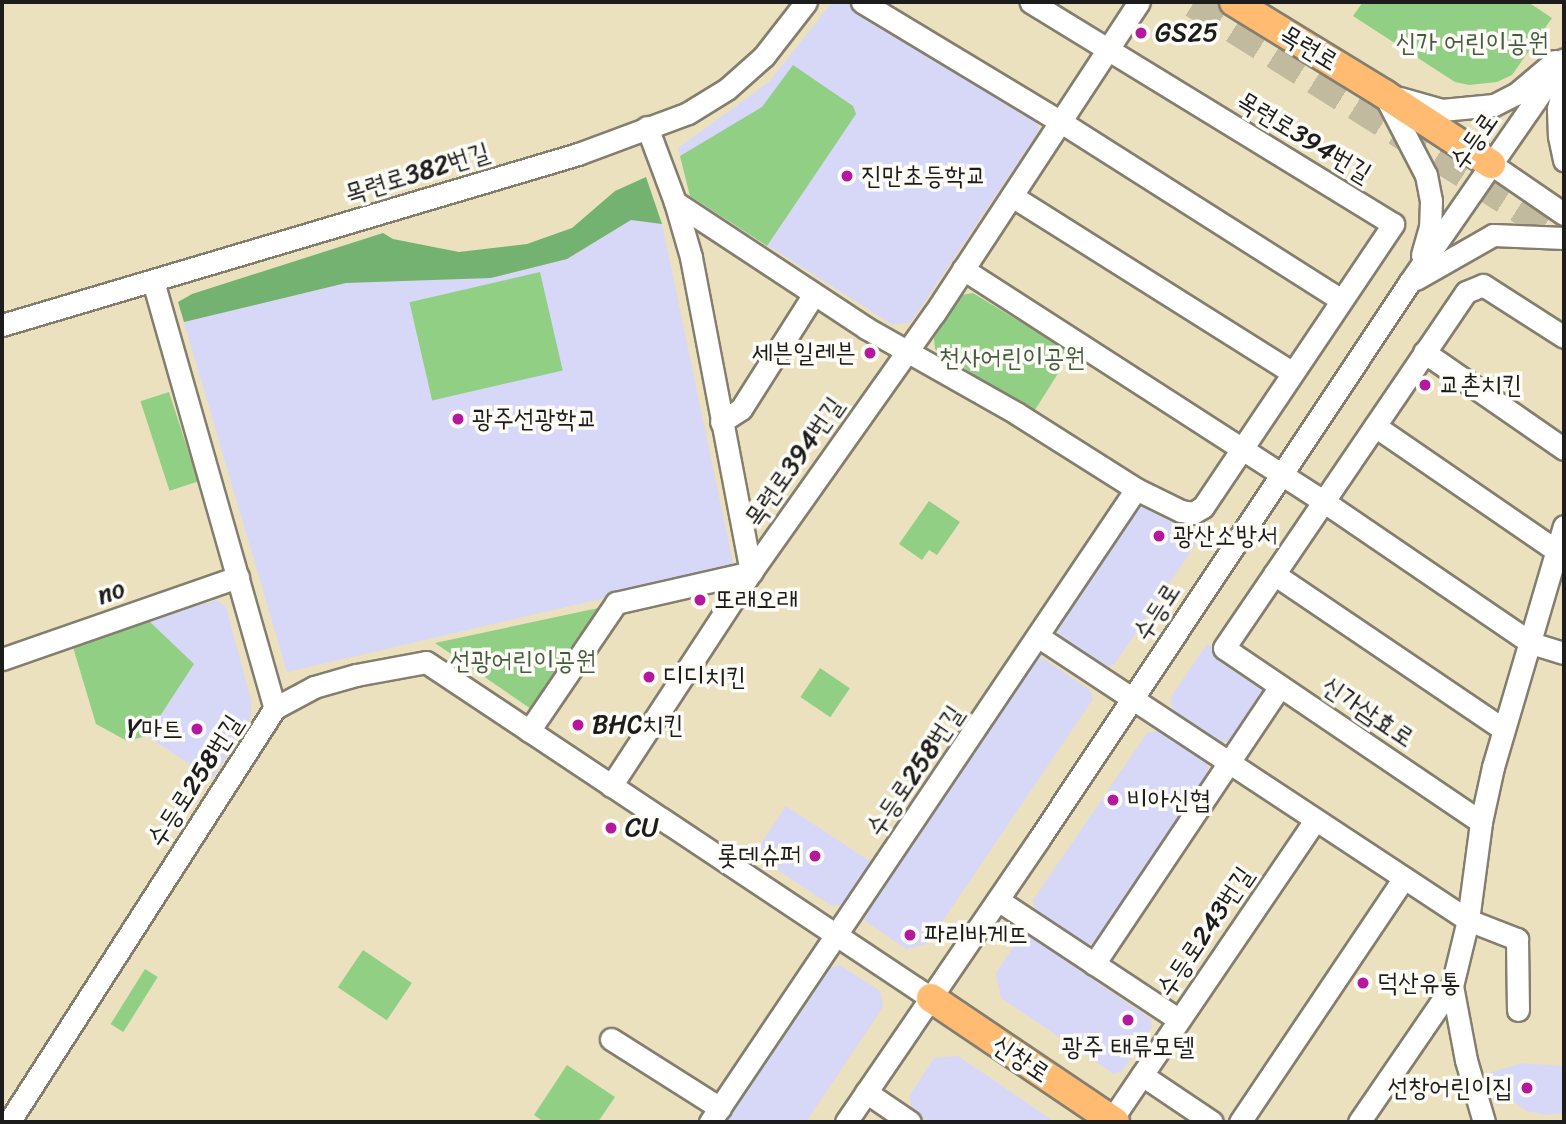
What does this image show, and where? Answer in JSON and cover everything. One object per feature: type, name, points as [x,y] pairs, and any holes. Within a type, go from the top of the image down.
[{"type":"main road","name":"목련로","points":[[1234,2],[1492,164]]},
{"type":"main road","name":"신창로","points":[[931,998],[1112,1121]]},
{"type":"street","name":"목련로382번길","points":[[2,326],[578,154],[688,113],[727,89],[764,56],[806,2]]},
{"type":"street","points":[[862,2],[1061,122],[1341,300]]},
{"type":"street","name":"목련로394번길","points":[[675,202],[814,294],[1016,413],[1136,489],[1181,511],[1193,513],[1203,507],[1291,372],[1393,224],[1031,2]]},
{"type":"street","name":"목련로394번길","points":[[611,786],[751,572],[907,351],[1139,2]]},
{"type":"street","name":"목련로","points":[[1384,94],[1442,110],[1494,104],[1516,94],[1564,53]]},
{"type":"street","name":"수등로","points":[[846,1122],[998,900],[1409,283],[1564,59]]},
{"type":"street","points":[[1564,83],[1558,109],[1559,136],[1564,160]]},
{"type":"street","points":[[1384,94],[1426,175],[1431,201],[1427,242],[1409,283]]},
{"type":"street","name":"목련로394번길","points":[[648,127],[691,257],[751,572]]},
{"type":"street","points":[[1492,164],[1564,214]]},
{"type":"street","points":[[1012,196],[1291,372]]},
{"type":"street","points":[[1409,283],[1493,235],[1564,237]]},
{"type":"street","points":[[962,269],[1323,501],[1531,643],[1564,653]]},
{"type":"street","points":[[153,281],[275,708]]},
{"type":"street","points":[[1503,729],[1274,574],[1466,292],[1483,285],[1564,337]]},
{"type":"street","points":[[721,422],[741,409],[814,294]]},
{"type":"street","points":[[1424,352],[1564,449]]},
{"type":"street","points":[[1374,426],[1557,551]]},
{"type":"street","name":"수등로258번길","points":[[715,1115],[1039,637],[1136,489]]},
{"type":"street","points":[[1359,1122],[1452,986],[1468,920],[1481,822],[1503,729],[1564,526]]},
{"type":"street","points":[[529,731],[616,603],[751,572]]},
{"type":"street","name":"신가삼효로","points":[[1274,574],[1224,648],[1481,822]]},
{"type":"street","name":"no","points":[[2,659],[238,577]]},
{"type":"street","points":[[1039,637],[1468,920],[1517,939],[1518,1010]]},
{"type":"street","name":"수등로258번길","points":[[10,1122],[275,708],[314,687],[356,675],[426,662],[931,998]]},
{"type":"street","points":[[1094,964],[1280,686]]},
{"type":"street","name":"수등로243번길","points":[[1112,1121],[1315,820]]},
{"type":"street","points":[[1240,1122],[1404,878]]},
{"type":"street","points":[[998,900],[1179,1020]]},
{"type":"street","points":[[1452,986],[1481,1120]]},
{"type":"street","points":[[611,1039],[715,1115]]},
{"type":"street","points":[[1142,1075],[1212,1122]]},
{"type":"street","points":[[866,1092],[910,1122]]},
{"type":"shaded area","name":"진만초등학교","points":[[844,2],[1034,116],[1039,131],[911,322],[893,325],[690,196],[678,148],[769,82],[830,5]]},
{"type":"shaded area","name":"광주선광학교","points":[[631,220],[662,224],[734,568],[287,672],[184,322],[346,283],[491,278],[567,259]]},
{"type":"shaded area","points":[[1152,500],[1202,535],[1114,665],[1104,667],[1058,637],[1057,624],[1136,506]]},
{"type":"shaded area","points":[[217,600],[226,607],[251,700],[251,716],[212,779],[147,736],[193,664],[149,621]]},
{"type":"shaded area","points":[[1207,644],[1263,682],[1264,693],[1232,740],[1220,742],[1173,710],[1170,698]]},
{"type":"shaded area","points":[[1032,658],[1043,658],[1091,691],[1093,699],[927,944],[906,949],[865,921],[863,910]]},
{"type":"shaded area","points":[[1159,730],[1206,761],[1209,772],[1093,943],[1084,945],[1036,913],[1033,900],[1147,733]]},
{"type":"shaded area","points":[[786,806],[871,862],[843,904],[832,906],[754,854]]},
{"type":"shaded area","points":[[1028,935],[1151,1019],[1152,1027],[1122,1071],[1114,1074],[1001,998],[996,973],[1020,937]]},
{"type":"shaded area","points":[[840,965],[880,991],[883,1007],[806,1122],[720,1122],[823,970]]},
{"type":"shaded area","points":[[958,1056],[1055,1122],[929,1122],[911,1110],[910,1095],[934,1058]]},
{"type":"shaded area","name":"선창어린이집","points":[[1522,1063],[1564,1066],[1564,1113],[1546,1115],[1527,1111],[1514,1102],[1496,1105],[1486,1074]]},
{"type":"green space","name":"신가 어린이공원","points":[[1363,2],[1528,2],[1552,18],[1512,75],[1497,82],[1469,85],[1455,82],[1353,16]]},
{"type":"green space","points":[[793,65],[853,106],[856,114],[767,246],[690,196],[680,156],[762,107]]},
{"type":"green space","points":[[646,177],[662,224],[631,220],[567,259],[491,278],[346,283],[184,322],[178,302],[192,294],[383,233],[393,239],[459,252],[527,244],[572,228],[615,191]]},
{"type":"green space","points":[[540,272],[563,370],[432,401],[409,302]]},
{"type":"green space","name":"천사어린이공원","points":[[973,293],[1071,353],[1033,413],[935,349],[934,338],[962,295]]},
{"type":"green space","points":[[169,392],[198,481],[170,491],[140,401]]},
{"type":"green space","points":[[929,501],[960,522],[937,555],[929,550],[922,560],[899,544]]},
{"type":"green space","name":"선광어린이공원","points":[[603,607],[534,711],[435,643]]},
{"type":"green space","points":[[149,621],[194,664],[147,736],[127,741],[96,724],[73,647]]},
{"type":"green space","points":[[820,668],[850,688],[830,717],[800,697]]},
{"type":"green space","points":[[363,950],[412,983],[387,1020],[338,987]]},
{"type":"green space","points":[[145,969],[158,977],[123,1032],[111,1024]]},
{"type":"green space","points":[[567,1065],[615,1097],[598,1122],[544,1122],[534,1115]]},
{"type":"tunnel","points":[[1194,2],[1564,235]]},
{"type":"place","name":"GS25","points":[[1141,33]]},
{"type":"place","name":"진만초등학교","points":[[847,176]]},
{"type":"place","name":"세븐일레븐","points":[[870,353]]},
{"type":"place","name":"교촌치킨","points":[[1425,385]]},
{"type":"place","name":"광주선광학교","points":[[458,419]]},
{"type":"place","name":"광산소방서","points":[[1159,536]]},
{"type":"place","name":"또래오래","points":[[700,600]]},
{"type":"place","name":"디디치킨","points":[[649,677]]},
{"type":"place","name":"BHC치킨","points":[[578,725]]},
{"type":"place","name":"Y마트","points":[[197,729]]},
{"type":"place","name":"비아신협","points":[[1113,800]]},
{"type":"place","name":"CU","points":[[611,828]]},
{"type":"place","name":"롯데슈퍼","points":[[815,856]]},
{"type":"place","name":"파리바게뜨","points":[[910,935]]},
{"type":"place","name":"덕산유통","points":[[1363,983]]},
{"type":"place","name":"광주 태류모텔","points":[[1128,1020]]},
{"type":"place","name":"선창어린이집","points":[[1527,1088]]}]
